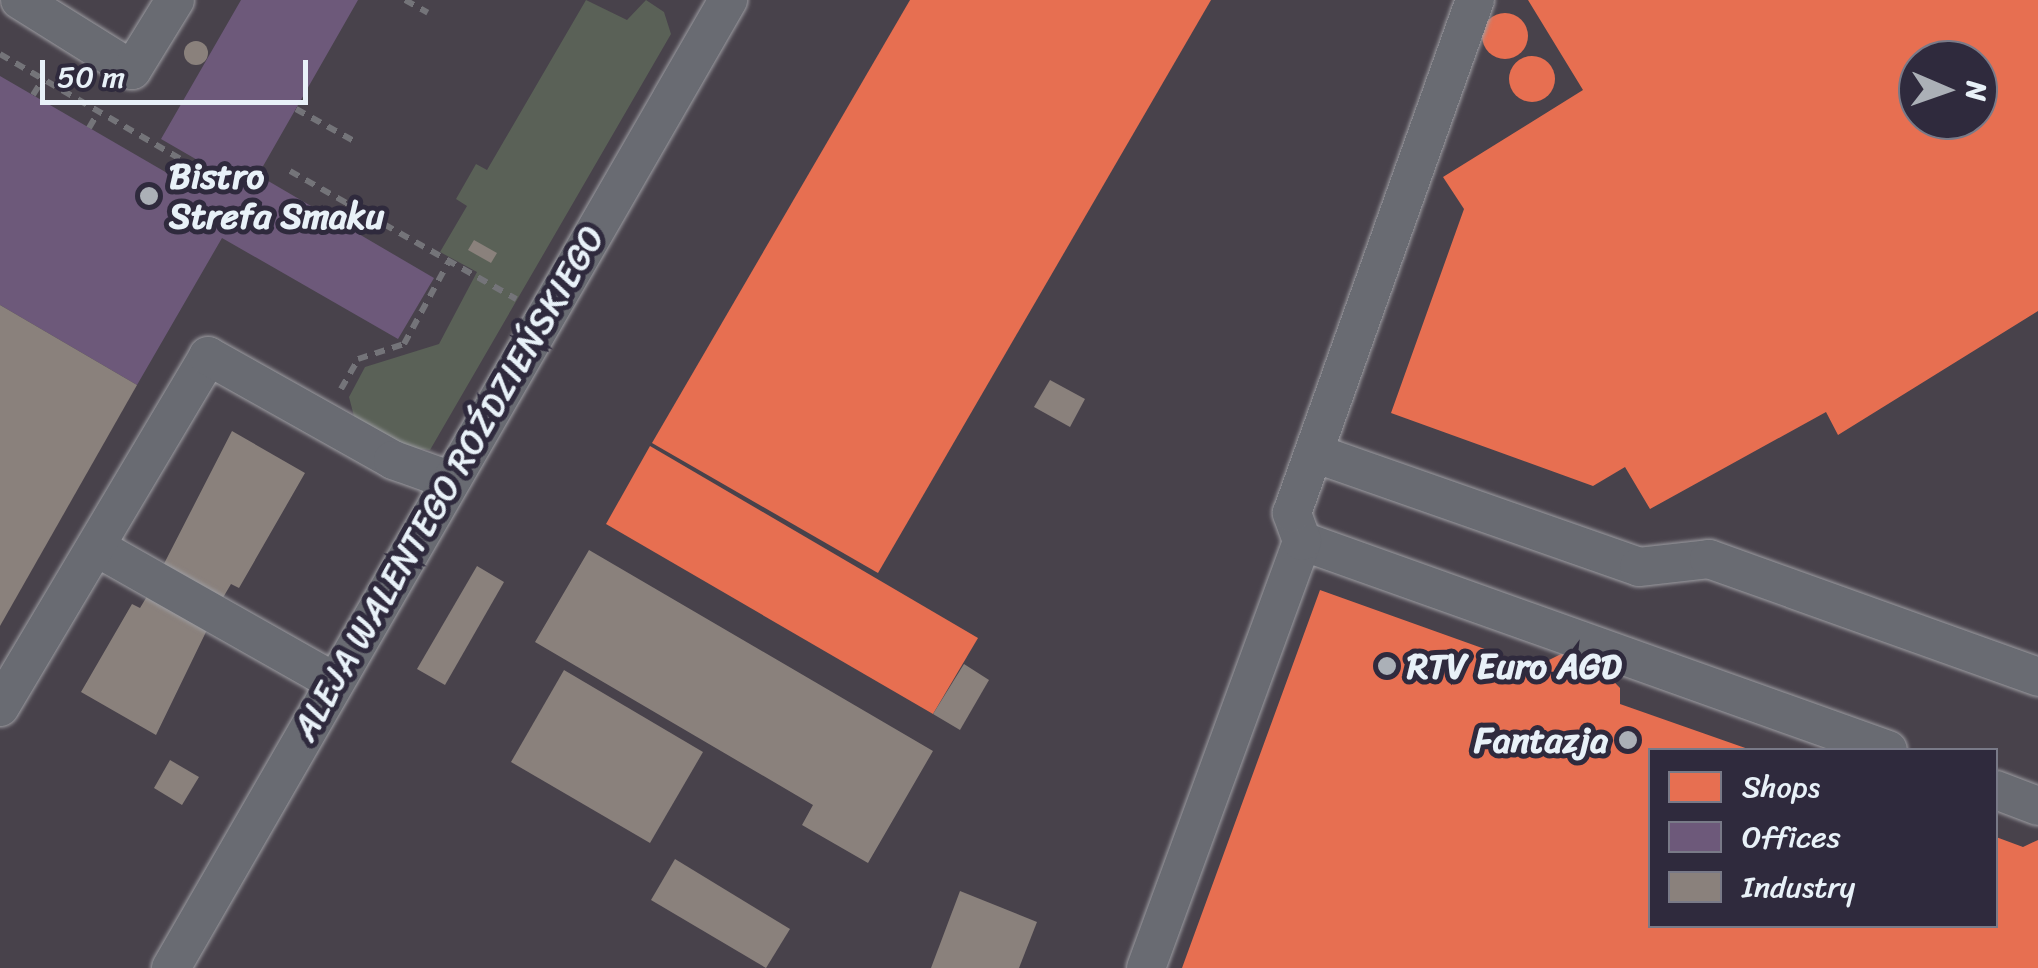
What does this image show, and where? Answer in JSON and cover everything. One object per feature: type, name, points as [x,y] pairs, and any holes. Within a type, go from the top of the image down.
[{"type":"street","points":[[20,0],[132,70],[174,0]]},
{"type":"street","points":[[1146,968],[1302,541],[1292,512],[1475,0]]},
{"type":"street","name":"ALEJA WALENTEGO ROŹDZIEŃSKIEGO","points":[[171,968],[450,480],[712,6]]},
{"type":"street","points":[[0,707],[208,356],[324,421],[450,480]]},
{"type":"street","points":[[1314,453],[1638,567],[1708,559],[2038,677]]},
{"type":"street","points":[[1302,541],[1882,748]]},
{"type":"street","points":[[96,546],[333,681]]},
{"type":"street","points":[[1998,791],[2038,806]]},
{"type":"path","points":[[405,0],[428,13]]},
{"type":"path","points":[[0,54],[191,165],[182,182]]},
{"type":"path","points":[[33,95],[43,79]]},
{"type":"path","points":[[296,109],[356,142]]},
{"type":"path","points":[[89,128],[99,111]]},
{"type":"path","points":[[290,171],[521,302]]},
{"type":"path","points":[[338,222],[348,204]]},
{"type":"path","points":[[324,421],[358,359],[404,344],[449,261]]},
{"type":"shaded area","points":[[0,0],[2038,0],[2038,968],[0,968]]},
{"type":"shaded area","points":[[586,0],[627,20],[646,0],[664,12],[671,34],[430,450],[401,447],[355,420],[349,397],[365,367],[439,344],[477,272],[440,252],[467,206],[456,199],[476,164],[487,170]]},
{"type":"building: Shops","points":[[910,0],[1211,0],[878,573],[652,443]]},
{"type":"building: Shops","points":[[1528,0],[2038,0],[2038,311],[1838,435],[1826,412],[1650,509],[1625,467],[1593,486],[1391,413],[1464,209],[1443,177],[1583,90]]},
{"type":"building: Shops","points":[[1505,13],[1521,20],[1528,36],[1521,52],[1505,59],[1489,52],[1482,36],[1489,20]]},
{"type":"building: Shops","points":[[1532,56],[1548,63],[1555,79],[1548,95],[1532,102],[1516,95],[1509,79],[1516,63]]},
{"type":"building: Shops","points":[[650,446],[978,638],[933,714],[606,524]]},
{"type":"building: Shops","points":[[1320,590],[1535,667],[1565,652],[1595,662],[1620,688],[1620,704],[1745,748],[1648,748],[1648,928],[1998,928],[1998,838],[2023,847],[2038,840],[2038,968],[1182,968]]},
{"type":"building: Offices","points":[[241,0],[358,0],[258,175],[434,278],[398,339],[222,238],[137,385],[0,305],[0,76],[193,188],[206,165],[161,139]]},
{"type":"building: Industry","points":[[196,41],[208,53],[196,65],[184,53]]},
{"type":"building: Industry","points":[[200,161],[206,165],[193,188],[187,184]]},
{"type":"building: Industry","points":[[474,240],[497,253],[491,263],[468,250]]},
{"type":"building: Industry","points":[[0,305],[137,385],[0,626]]},
{"type":"building: Industry","points":[[1050,380],[1085,399],[1070,427],[1034,407]]},
{"type":"building: Industry","points":[[232,431],[305,473],[239,588],[231,584],[221,601],[156,735],[81,692],[132,604],[140,608],[149,593]]},
{"type":"building: Industry","points":[[589,550],[933,751],[868,863],[802,825],[813,805],[535,642]]},
{"type":"building: Industry","points":[[477,566],[504,582],[445,685],[417,669]]},
{"type":"building: Industry","points":[[964,664],[989,680],[960,730],[933,714]]},
{"type":"building: Industry","points":[[564,670],[703,752],[650,843],[511,762]]},
{"type":"building: Industry","points":[[170,760],[199,777],[182,805],[154,788]]},
{"type":"building: Industry","points":[[675,859],[790,929],[766,968],[651,900]]},
{"type":"building: Industry","points":[[960,891],[1037,922],[1019,968],[931,968]]},
{"type":"place","name":"Bistro Strefa Smaku","points":[[149,196]]},
{"type":"place","name":"RTV Euro AGD","points":[[1387,666]]},
{"type":"place","name":"Fantazja","points":[[1628,740]]}]
